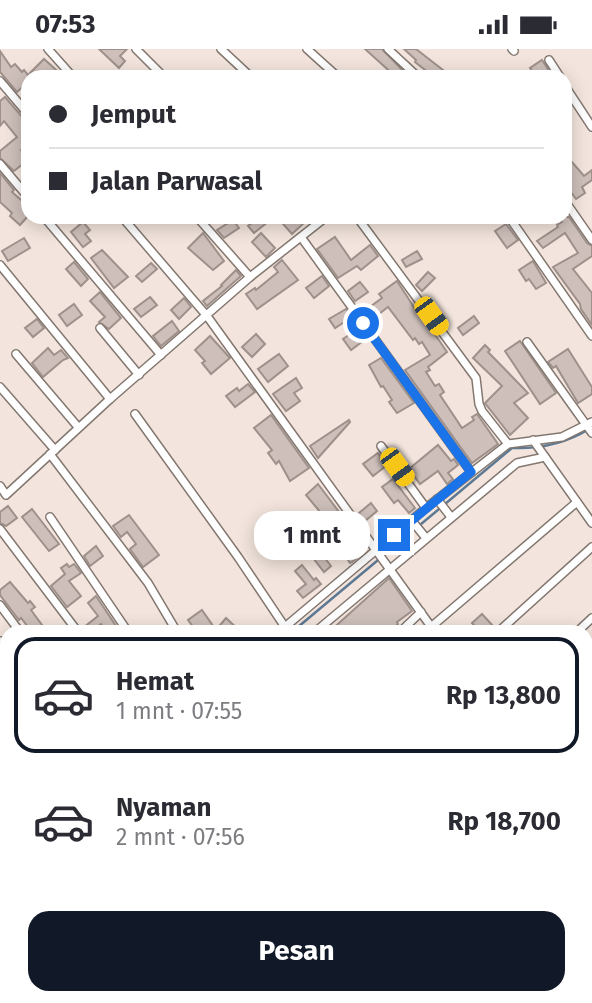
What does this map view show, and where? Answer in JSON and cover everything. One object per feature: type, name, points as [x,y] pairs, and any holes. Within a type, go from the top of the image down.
[{"type":"street","points":[[48,49],[66,70]]},
{"type":"street","points":[[136,49],[157,70]]},
{"type":"street","points":[[221,49],[244,70]]},
{"type":"street","points":[[307,49],[330,70]]},
{"type":"street","points":[[388,49],[410,70]]},
{"type":"street","points":[[549,60],[555,70]]},
{"type":"street","points":[[0,81],[21,106]]},
{"type":"street","points":[[572,97],[592,127]]},
{"type":"street","points":[[0,165],[21,190]]},
{"type":"street","points":[[572,211],[592,240]]},
{"type":"street","points":[[50,224],[161,355]]},
{"type":"street","points":[[127,224],[207,316],[430,625]]},
{"type":"street","points":[[203,224],[250,277]]},
{"type":"street","points":[[0,486],[3,497],[78,427],[315,224]]},
{"type":"street","points":[[362,224],[476,378],[482,411],[508,444]]},
{"type":"street","points":[[514,224],[592,336]]},
{"type":"street","points":[[301,237],[471,472]]},
{"type":"street","points":[[0,265],[110,399]]},
{"type":"street","points":[[100,328],[139,375]]},
{"type":"street","points":[[287,625],[414,523],[426,508],[439,502],[471,472],[508,444],[562,436],[590,427],[527,342]]},
{"type":"street","points":[[16,354],[78,427]]},
{"type":"street","points":[[0,387],[53,452],[148,583],[173,625]]},
{"type":"street","points":[[135,414],[238,557],[280,625]]},
{"type":"street","points":[[533,440],[592,523]]},
{"type":"street","points":[[382,446],[426,508]]},
{"type":"street","points":[[323,625],[424,535],[517,463],[545,457]]},
{"type":"street","points":[[439,502],[449,515]]},
{"type":"street","points":[[438,625],[577,502]]},
{"type":"street","points":[[50,517],[123,625]]},
{"type":"street","points":[[414,523],[424,535]]},
{"type":"street","points":[[0,529],[73,625]]},
{"type":"street","points":[[506,625],[592,547]]},
{"type":"street","points":[[0,605],[15,625]]},
{"type":"street","points":[[407,625],[421,612]]},
{"type":"building","points":[[99,49],[127,49],[120,56],[125,61],[119,68]]},
{"type":"building","points":[[365,49],[382,49],[402,70],[388,70]]},
{"type":"building","points":[[404,49],[416,49],[443,70],[425,70]]},
{"type":"building","points":[[0,51],[11,67],[15,64],[21,71],[21,88],[17,92],[0,72]]},
{"type":"building","points":[[44,59],[56,70],[33,70]]},
{"type":"building","points":[[542,60],[548,70],[532,70],[530,68]]},
{"type":"building","points":[[5,97],[21,116],[21,166],[14,171],[0,158],[0,151],[17,137],[4,121],[0,126],[0,101]]},
{"type":"building","points":[[572,162],[584,176],[592,170],[592,180],[582,187],[585,193],[576,199],[572,194]]},
{"type":"building","points":[[0,173],[14,190],[12,192],[21,200],[20,225],[10,216],[12,213],[0,202]]},
{"type":"building","points":[[572,221],[592,246],[592,256],[573,269],[592,293],[592,325],[553,267],[578,253],[565,233],[543,248],[537,241],[558,227],[557,225],[572,224]]},
{"type":"building","points":[[85,224],[90,230],[85,234],[91,241],[83,247],[71,232]]},
{"type":"building","points":[[227,224],[236,224],[239,228],[224,238],[217,230]]},
{"type":"building","points":[[251,224],[265,224],[254,233],[248,226]]},
{"type":"building","points":[[283,224],[303,224],[292,234]]},
{"type":"building","points":[[506,224],[518,240],[507,248],[495,231]]},
{"type":"building","points":[[203,233],[224,261],[213,270],[188,248]]},
{"type":"building","points":[[261,233],[275,248],[266,257],[252,242]]},
{"type":"building","points":[[335,237],[351,260],[370,245],[378,256],[361,270],[357,266],[338,278],[317,249]]},
{"type":"building","points":[[24,238],[30,248],[8,261],[2,251]]},
{"type":"building","points":[[102,250],[128,277],[114,288],[91,258]]},
{"type":"building","points":[[417,251],[422,259],[406,267],[402,260]]},
{"type":"building","points":[[282,260],[298,280],[257,309],[246,294],[255,288],[256,290],[278,272],[274,267]]},
{"type":"building","points":[[533,261],[546,283],[536,289],[529,279],[526,281],[519,270]]},
{"type":"building","points":[[74,262],[88,279],[81,286],[66,269]]},
{"type":"building","points":[[151,263],[157,269],[142,282],[136,276]]},
{"type":"building","points":[[236,270],[241,276],[207,306],[203,301]]},
{"type":"building","points":[[428,272],[435,278],[422,291],[416,285]]},
{"type":"building","points":[[322,276],[329,286],[314,298],[306,288]]},
{"type":"building","points":[[397,281],[447,352],[428,367],[430,370],[426,372],[435,386],[439,384],[444,392],[440,395],[462,428],[474,420],[472,417],[477,414],[498,444],[472,463],[405,370],[430,355],[422,342],[419,344],[415,338],[413,340],[388,307],[370,321],[363,312],[382,298],[379,294]]},
{"type":"building","points":[[360,282],[368,292],[355,301],[348,291]]},
{"type":"building","points":[[100,292],[121,318],[109,329],[99,322],[105,317],[90,301]]},
{"type":"building","points":[[150,297],[157,305],[141,317],[134,309]]},
{"type":"building","points":[[184,298],[191,307],[179,319],[171,310]]},
{"type":"building","points":[[74,304],[82,315],[67,326],[59,315]]},
{"type":"building","points":[[346,309],[352,317],[335,328],[329,319]]},
{"type":"building","points":[[474,316],[479,323],[463,335],[458,328]]},
{"type":"building","points":[[37,319],[44,328],[33,337],[25,328]]},
{"type":"building","points":[[172,321],[179,331],[161,346],[153,336]]},
{"type":"building","points":[[359,328],[367,338],[351,350],[343,339]]},
{"type":"building","points":[[256,334],[265,344],[252,357],[242,347]]},
{"type":"building","points":[[210,336],[230,358],[211,374],[202,363],[205,361],[195,350]]},
{"type":"building","points":[[520,341],[556,393],[540,404],[505,351]]},
{"type":"building","points":[[485,345],[490,350],[488,352],[528,393],[514,403],[528,418],[510,435],[485,403],[502,386],[473,358]]},
{"type":"building","points":[[48,348],[54,355],[61,350],[68,358],[43,377],[32,363]]},
{"type":"building","points":[[568,349],[592,387],[592,394],[578,403],[556,366],[553,368],[548,362]]},
{"type":"building","points":[[279,354],[288,366],[268,382],[258,369]]},
{"type":"building","points":[[381,358],[414,403],[397,413],[389,402],[392,400],[369,365]]},
{"type":"building","points":[[296,378],[302,388],[294,393],[300,401],[286,411],[273,394]]},
{"type":"building","points":[[248,384],[255,392],[235,407],[226,396]]},
{"type":"building","points":[[271,415],[309,468],[290,481],[279,461],[276,464],[268,453],[272,450],[254,428]]},
{"type":"building","points":[[349,420],[350,422],[318,458],[310,446]]},
{"type":"building","points":[[438,445],[451,461],[454,459],[458,465],[448,473],[453,479],[447,484],[438,471],[420,484],[409,469]]},
{"type":"building","points":[[378,453],[387,465],[373,476],[363,464]]},
{"type":"building","points":[[393,479],[415,508],[409,513],[398,500],[394,503],[382,487]]},
{"type":"building","points":[[318,484],[361,541],[351,549],[357,558],[350,563],[334,538],[343,531],[333,518],[325,524],[319,515],[321,513],[306,495]]},
{"type":"building","points":[[371,503],[377,511],[365,521],[359,513]]},
{"type":"building","points":[[8,506],[17,518],[6,526],[0,523],[0,512]]},
{"type":"building","points":[[32,509],[59,544],[49,551],[22,517]]},
{"type":"building","points":[[129,515],[159,555],[143,567],[130,549],[136,544],[127,532],[121,537],[113,526]]},
{"type":"building","points":[[96,546],[103,556],[90,566],[84,556]]},
{"type":"building","points":[[318,549],[331,566],[324,572],[310,554]]},
{"type":"building","points":[[67,564],[69,567],[74,564],[81,573],[69,581],[81,596],[67,607],[51,586],[65,574],[61,568]]},
{"type":"building","points":[[302,565],[314,580],[316,578],[321,584],[303,598],[297,591],[306,584],[295,571]]},
{"type":"building","points":[[389,578],[412,611],[397,622],[397,625],[337,625]]},
{"type":"building","points":[[10,582],[28,603],[30,601],[35,607],[31,610],[42,625],[26,625],[21,618],[19,620],[0,595],[0,590]]},
{"type":"building","points":[[96,596],[115,625],[87,625],[98,616],[88,603]]},
{"type":"building","points":[[202,610],[212,625],[192,625],[188,620]]},
{"type":"building","points":[[482,614],[492,625],[474,625],[472,623]]},
{"type":"building","points":[[226,618],[234,625],[220,625]]},
{"type":"waterway","points":[[300,625],[512,448],[552,445],[589,429]]},
{"type":"route","points":[[363,323],[471,472],[394,535]]}]
